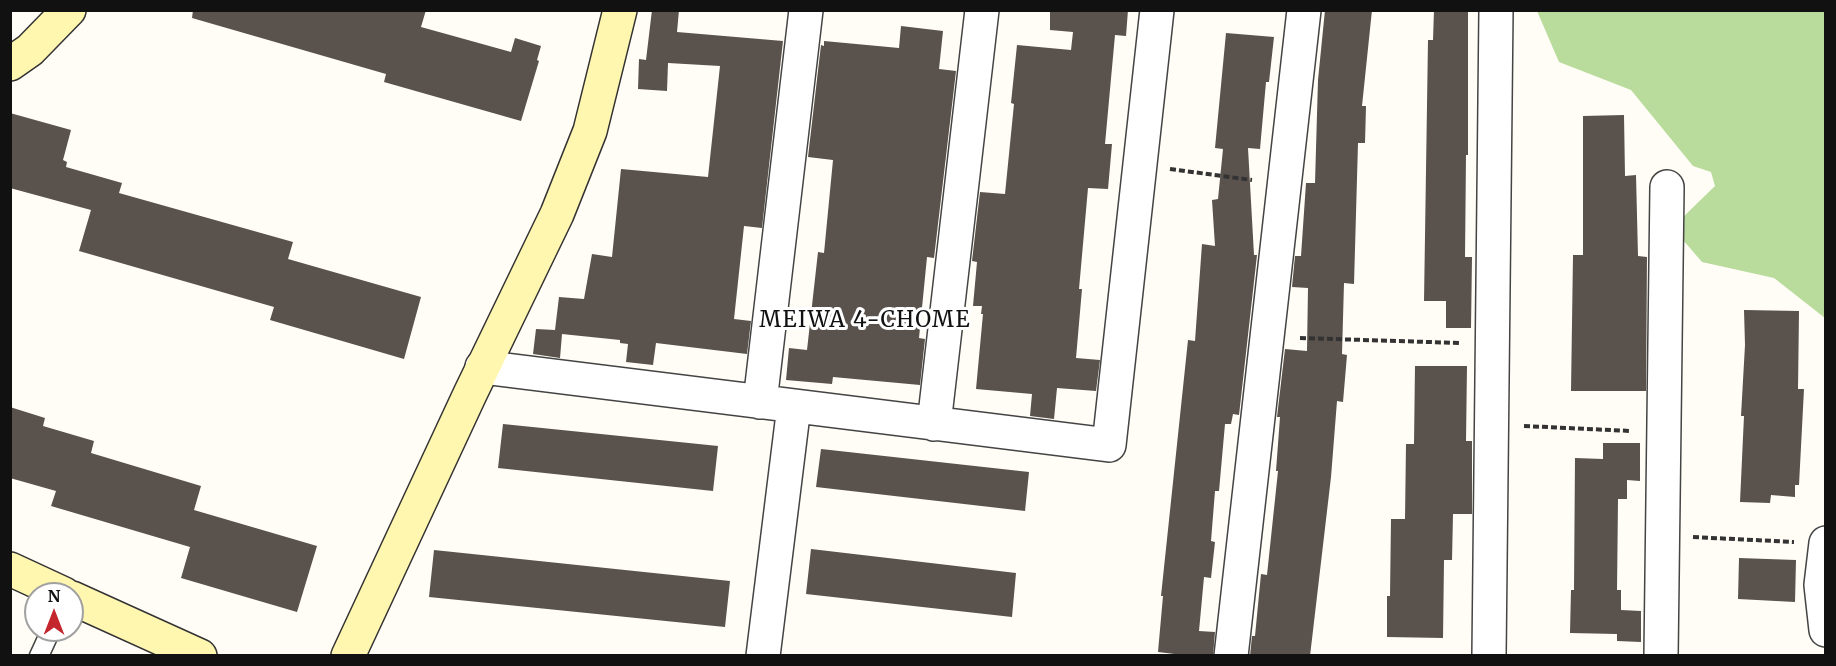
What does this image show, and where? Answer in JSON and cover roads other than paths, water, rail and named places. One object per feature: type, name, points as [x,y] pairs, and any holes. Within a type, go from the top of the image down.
[{"type":"street","points":[[10,64],[30,50],[69,10]]},
{"type":"street","points":[[348,656],[482,367],[557,214],[590,131],[620,10]]},
{"type":"street","points":[[760,402],[806,10]]},
{"type":"street","points":[[934,424],[982,10]]},
{"type":"street","points":[[482,367],[1109,446],[1157,10]]},
{"type":"street","points":[[1231,656],[1304,10]]},
{"type":"street","points":[[1489,656],[1496,10]]},
{"type":"street","points":[[1661,656],[1667,187]]},
{"type":"street","points":[[762,656],[794,406]]},
{"type":"street","points":[[1826,544],[1821,585],[1826,630]]},
{"type":"street","points":[[10,569],[38,582]]},
{"type":"street","points":[[84,603],[200,656]]},
{"type":"lane","points":[[39,656],[45,642]]},
{"type":"district","name":"MEIWA 4-CHOME","points":[[865,321]]}]
